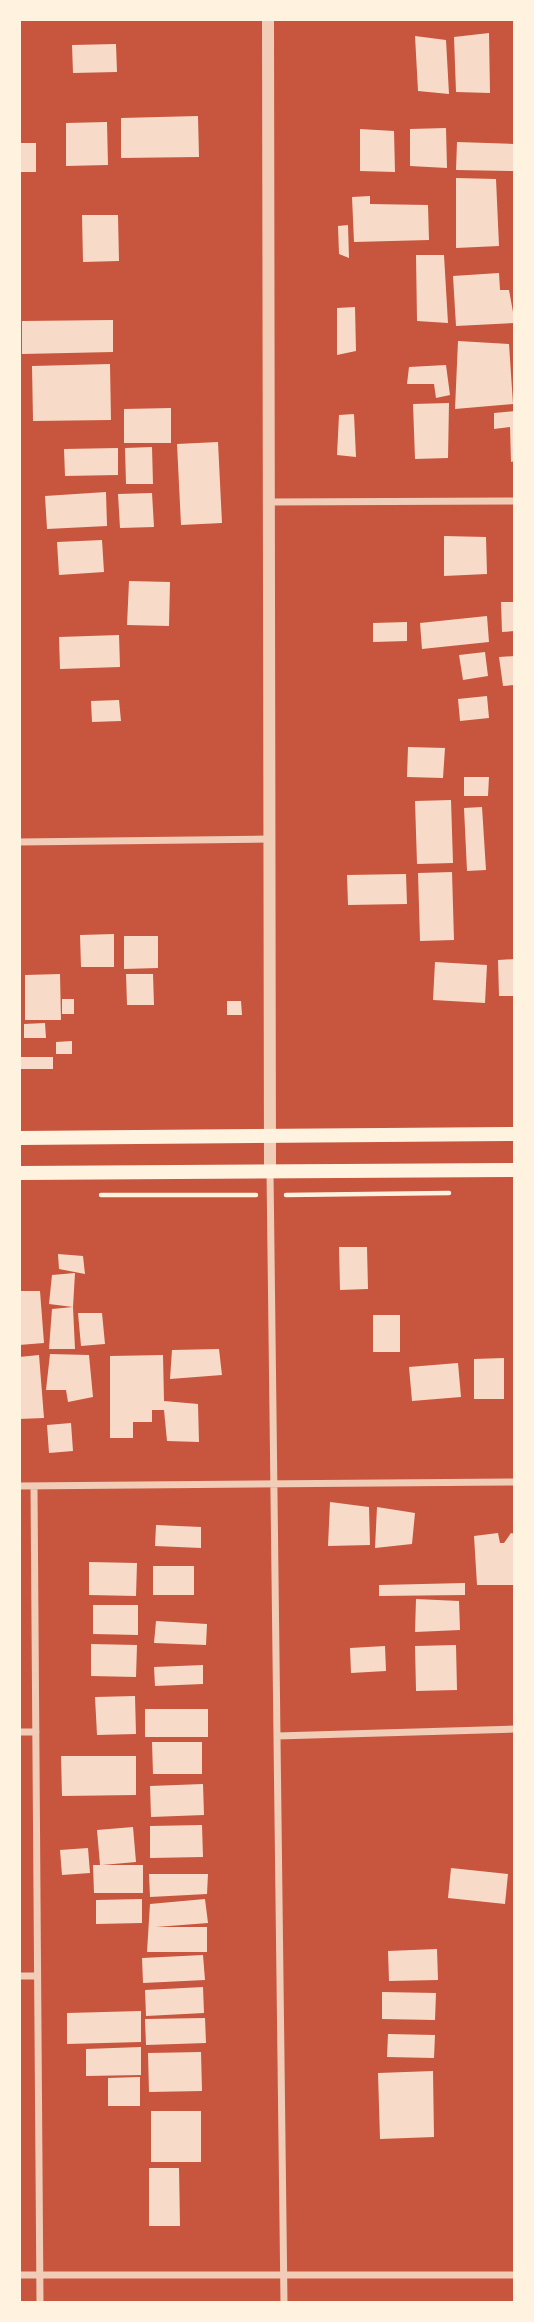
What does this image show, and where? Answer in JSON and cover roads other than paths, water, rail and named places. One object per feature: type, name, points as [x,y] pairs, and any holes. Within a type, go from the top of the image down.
[{"type":"main road","points":[[19,1138],[515,1134]]},
{"type":"main road","points":[[19,1173],[515,1170]]},
{"type":"street","points":[[268,19],[270,1171],[284,2303]]},
{"type":"street","points":[[269,502],[515,501]]},
{"type":"street","points":[[19,842],[270,839]]},
{"type":"street","points":[[19,1486],[515,1482]]},
{"type":"street","points":[[34,1486],[40,2303]]},
{"type":"street","points":[[277,1736],[515,1730]]},
{"type":"street","points":[[19,1732],[36,1732]]},
{"type":"street","points":[[19,1976],[37,1976]]},
{"type":"street","points":[[19,2275],[515,2275]]}]
